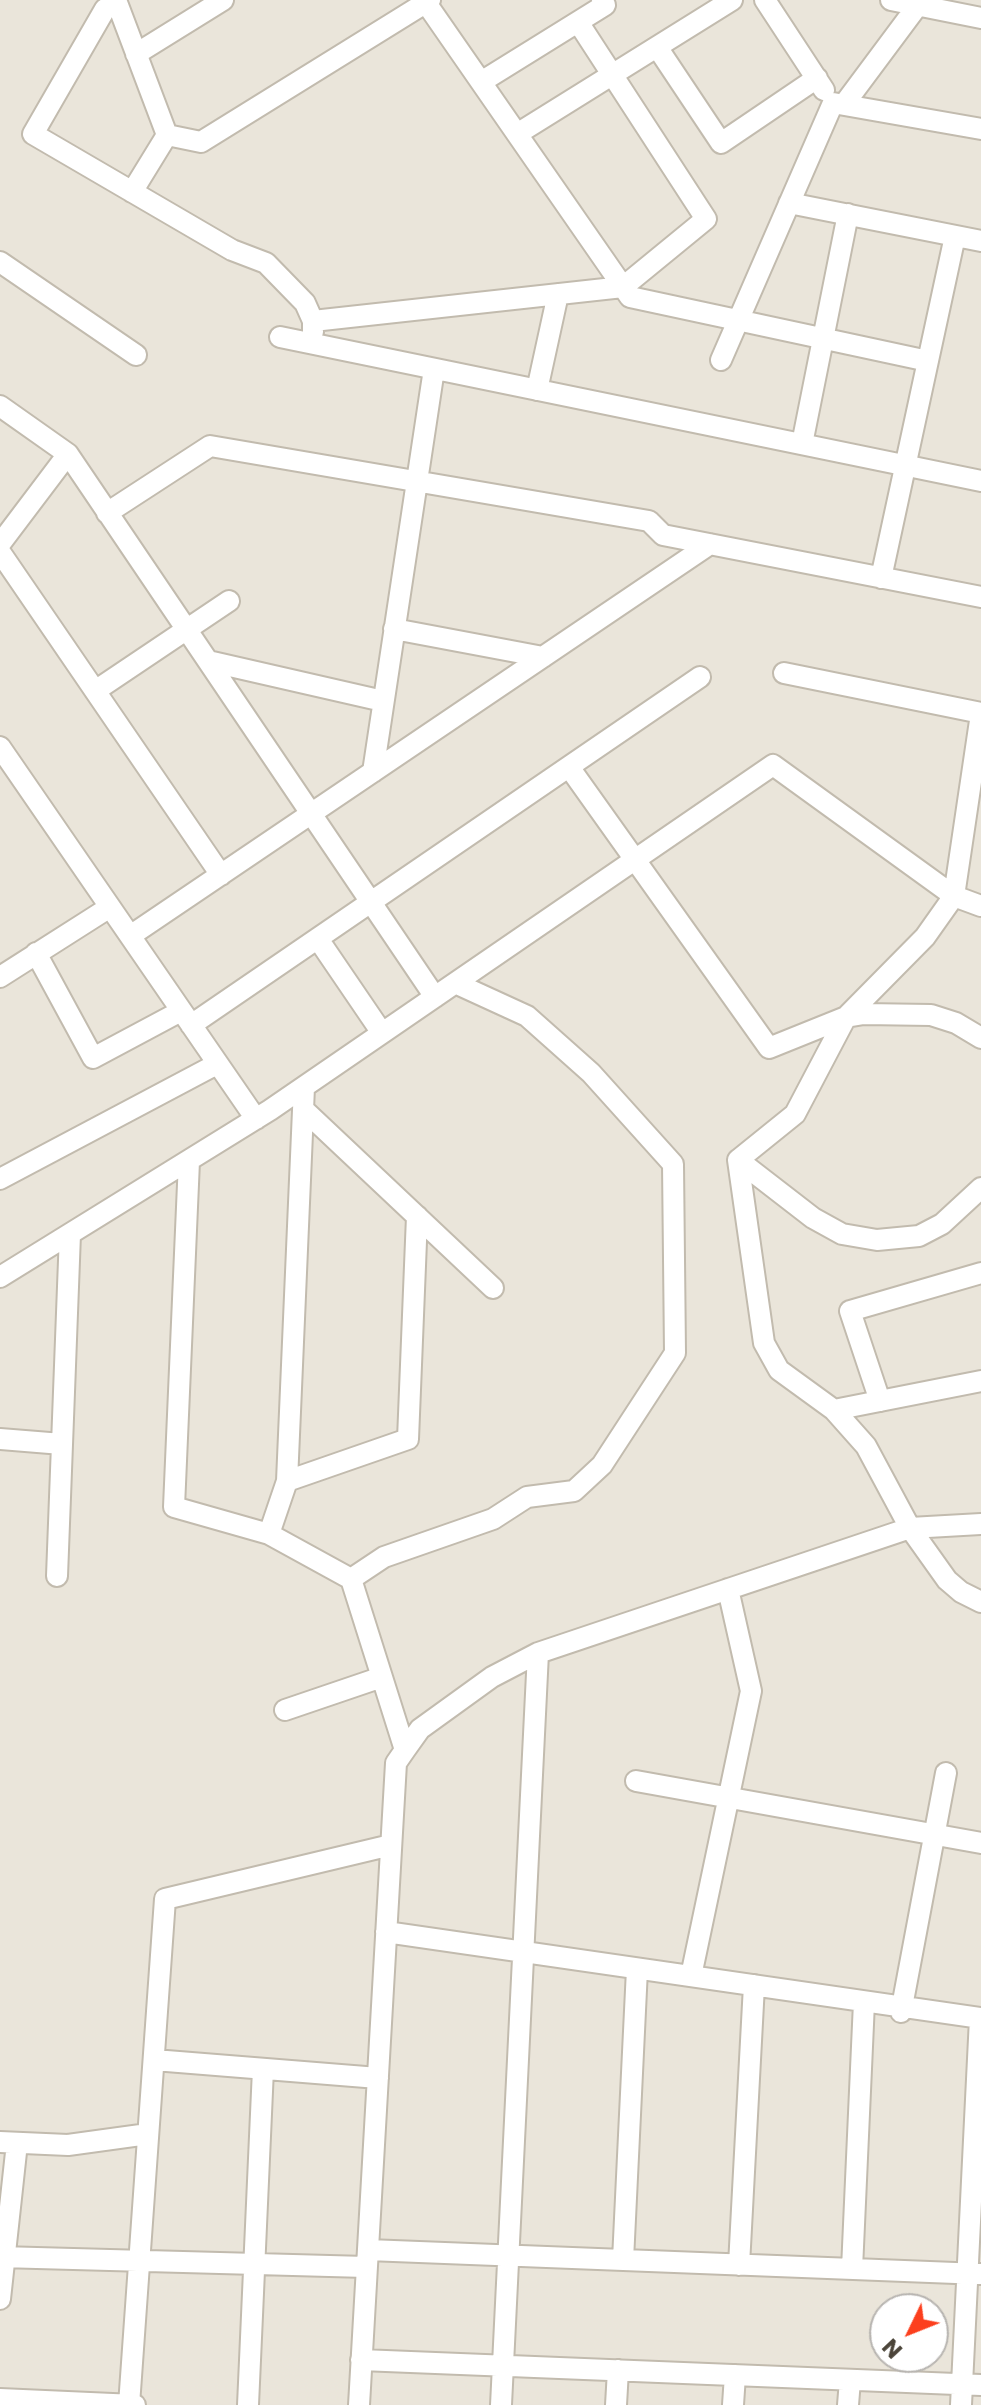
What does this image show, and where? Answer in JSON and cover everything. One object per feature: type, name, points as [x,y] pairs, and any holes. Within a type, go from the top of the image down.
[{"type":"street","points":[[136,54],[223,0]]},
{"type":"street","points":[[481,82],[605,5],[602,0]]},
{"type":"street","points":[[517,134],[732,0]]},
{"type":"street","points":[[765,0],[817,78],[839,103],[981,129]]},
{"type":"street","points":[[891,0],[981,18]]},
{"type":"street","points":[[167,135],[201,142],[427,1],[630,297],[928,361]]},
{"type":"street","points":[[107,3],[136,54],[167,135]]},
{"type":"street","points":[[107,3],[33,134],[232,250],[266,263],[305,303],[313,321],[313,344]]},
{"type":"street","points":[[721,360],[789,203],[839,103],[918,5]]},
{"type":"street","points":[[313,321],[623,287],[706,219],[578,22]]},
{"type":"street","points":[[657,47],[721,143],[817,78]]},
{"type":"street","points":[[132,192],[167,135]]},
{"type":"street","points":[[789,203],[981,241]]},
{"type":"street","points":[[802,444],[848,214]]},
{"type":"street","points":[[881,578],[955,236]]},
{"type":"street","points":[[0,262],[136,355]]},
{"type":"street","points":[[537,390],[558,294]]},
{"type":"street","points":[[280,337],[981,481]]},
{"type":"street","points":[[373,772],[434,369]]},
{"type":"street","points":[[0,406],[68,454],[435,997]]},
{"type":"street","points":[[107,513],[210,446],[649,521],[663,535],[981,597]]},
{"type":"street","points":[[0,544],[68,454]]},
{"type":"street","points":[[130,936],[710,544]]},
{"type":"street","points":[[0,552],[221,875]]},
{"type":"street","points":[[95,691],[229,601]]},
{"type":"street","points":[[394,629],[543,657]]},
{"type":"street","points":[[208,661],[383,701]]},
{"type":"street","points":[[738,1160],[795,1114],[846,1017],[925,937],[954,896],[981,714],[784,673]]},
{"type":"street","points":[[36,953],[93,1058],[186,1018],[318,939],[700,677]]},
{"type":"street","points":[[0,747],[256,1119]]},
{"type":"street","points":[[0,1277],[256,1119],[773,765],[954,896],[981,906]]},
{"type":"street","points":[[569,767],[769,1048],[846,1017],[931,1015],[956,1023],[981,1038]]},
{"type":"street","points":[[0,977],[110,907]]},
{"type":"street","points":[[318,939],[382,1033]]},
{"type":"street","points":[[351,1579],[384,1557],[493,1519],[527,1497],[574,1491],[602,1465],[675,1353],[673,1164],[591,1073],[527,1016],[455,983]]},
{"type":"street","points":[[0,1179],[217,1064]]},
{"type":"street","points":[[269,1534],[287,1481],[304,1087]]},
{"type":"street","points":[[303,1109],[493,1288]]},
{"type":"street","points":[[738,1160],[813,1218],[842,1234],[877,1240],[919,1236],[942,1224],[981,1188]]},
{"type":"street","points":[[738,1160],[764,1343],[779,1370],[834,1410],[866,1446],[910,1528],[947,1580],[961,1592],[981,1602]]},
{"type":"street","points":[[189,1161],[174,1507],[269,1534],[351,1579],[405,1750]]},
{"type":"street","points":[[287,1481],[408,1439],[417,1216]]},
{"type":"street","points":[[57,1576],[70,1234]]},
{"type":"street","points":[[880,1401],[850,1311],[981,1273]]},
{"type":"street","points":[[834,1410],[981,1381]]},
{"type":"street","points":[[0,1439],[62,1444]]},
{"type":"street","points":[[359,2405],[396,1763],[405,1750],[420,1729],[432,1720],[492,1677],[538,1653],[910,1528],[981,1524]]},
{"type":"street","points":[[691,1976],[751,1691],[728,1589]]},
{"type":"street","points":[[501,2405],[538,1653]]},
{"type":"street","points":[[285,1710],[382,1677]]},
{"type":"street","points":[[901,2009],[946,1773]]},
{"type":"street","points":[[636,1781],[981,1843]]},
{"type":"street","points":[[129,2405],[165,1899],[391,1845]]},
{"type":"street","points":[[361,2360],[850,2380],[968,2391],[980,2018],[901,2009],[386,1932]]},
{"type":"street","points":[[623,2260],[637,1969]]},
{"type":"street","points":[[739,2265],[754,1985]]},
{"type":"street","points":[[852,2269],[864,2002]]},
{"type":"street","points":[[154,2060],[378,2078]]},
{"type":"street","points":[[248,2405],[263,2069]]},
{"type":"street","points":[[0,2299],[8,2143],[68,2145],[148,2134]]},
{"type":"street","points":[[2,2258],[254,2265],[509,2256],[974,2274]]},
{"type":"street","points":[[616,2405],[618,2370]]},
{"type":"street","points":[[733,2405],[735,2375]]},
{"type":"street","points":[[848,2405],[850,2380]]},
{"type":"street","points":[[0,2399],[135,2405]]},
{"type":"shaded area","points":[[0,0],[981,0],[981,2405],[0,2405]]}]
